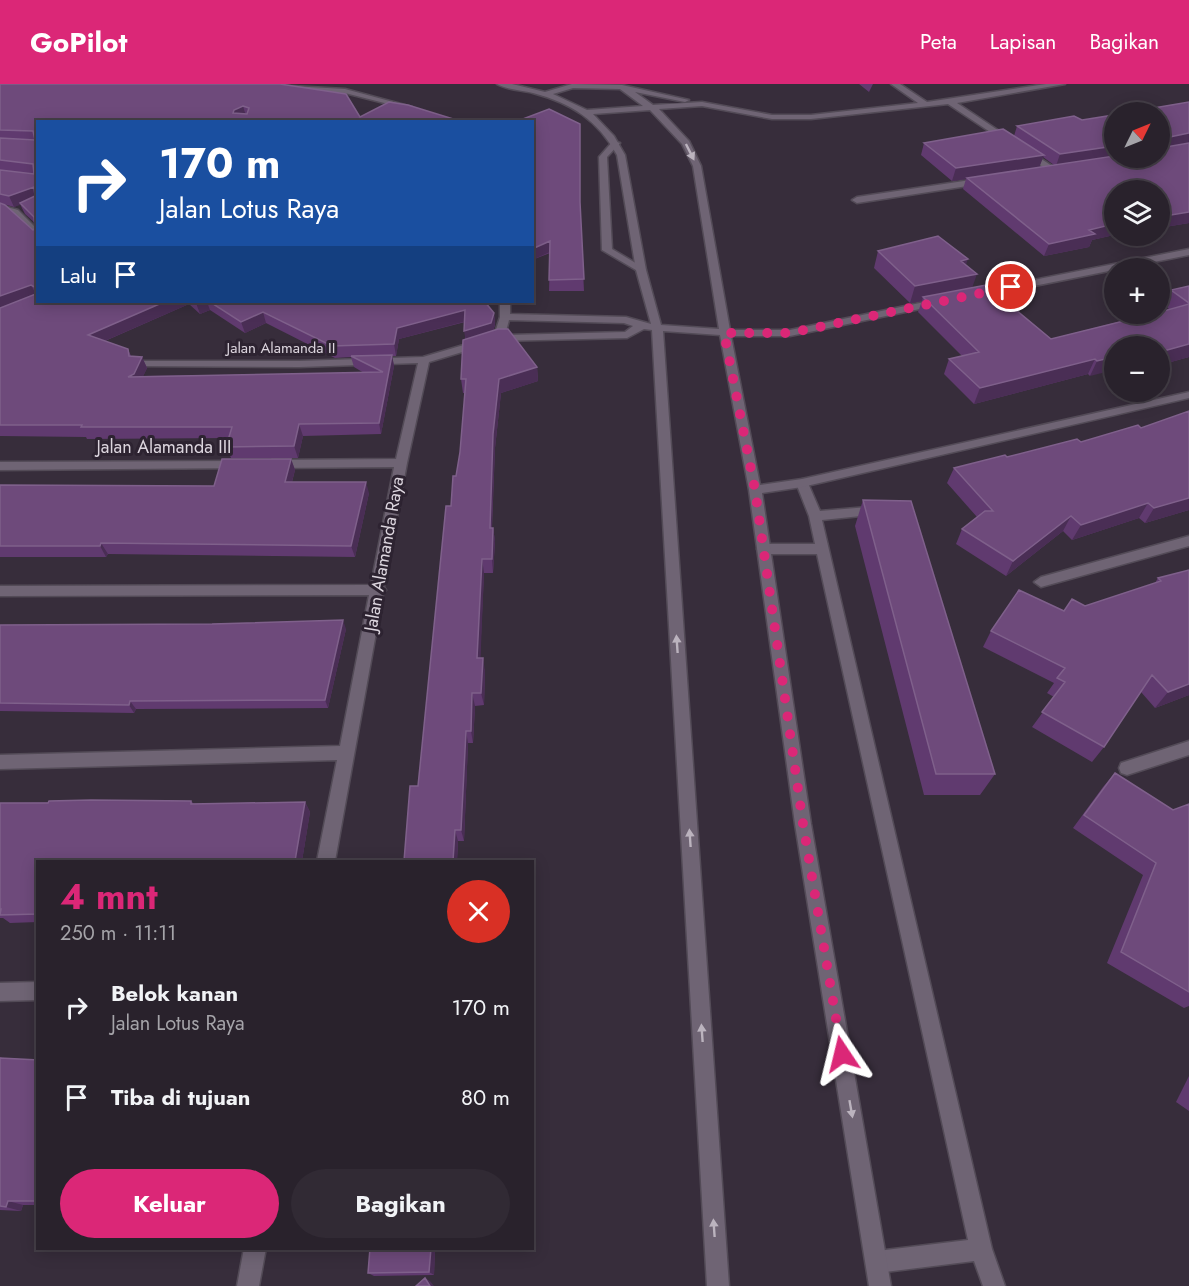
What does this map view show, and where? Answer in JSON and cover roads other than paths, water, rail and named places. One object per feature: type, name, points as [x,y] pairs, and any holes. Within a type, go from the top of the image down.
[{"type":"street","points":[[260,84],[285,88],[345,91],[416,109]]},
{"type":"street","points":[[501,84],[548,93],[577,105],[608,132],[616,143],[621,155],[641,270],[657,327],[718,1286]]},
{"type":"street","points":[[609,84],[752,114],[791,118],[926,105],[1061,84]]},
{"type":"street","points":[[895,84],[926,105]]},
{"type":"street","points":[[548,93],[573,86],[622,87],[652,108],[686,143],[697,166],[724,319],[724,333],[755,490],[803,824],[880,1286]]},
{"type":"street","points":[[949,101],[1052,170]]},
{"type":"street","points":[[586,112],[702,104]]},
{"type":"street","points":[[616,143],[603,157],[607,250],[641,270]]},
{"type":"street","points":[[1041,172],[1063,169]]},
{"type":"street","points":[[857,200],[995,179]]},
{"type":"street","points":[[0,208],[15,212],[36,234]]},
{"type":"street","points":[[15,212],[26,208]]},
{"type":"street","points":[[505,317],[626,320],[640,327],[724,333],[790,333],[1189,252]]},
{"type":"street","points":[[499,338],[505,317],[505,303]]},
{"type":"street","points":[[424,360],[465,346],[499,338],[627,335],[640,327]]},
{"type":"street","name":"Jalan Alamanda II","points":[[139,363],[299,364],[424,360]]},
{"type":"street","name":"Jalan Alamanda Raya","points":[[326,860],[401,464],[424,360]]},
{"type":"street","points":[[755,490],[802,483],[1189,395]]},
{"type":"street","name":"Jalan Alamanda III","points":[[0,466],[401,464]]},
{"type":"street","points":[[802,483],[823,549],[981,1249],[994,1286]]},
{"type":"street","points":[[814,516],[895,508]]},
{"type":"street","points":[[1041,582],[1189,541]]},
{"type":"street","points":[[764,549],[823,549]]},
{"type":"street","points":[[0,591],[379,590]]},
{"type":"street","points":[[1127,768],[1189,748]]},
{"type":"street","points":[[0,762],[345,753]]},
{"type":"street","points":[[0,992],[36,992]]},
{"type":"street","points":[[876,1262],[981,1249]]},
{"type":"street","points":[[248,1286],[255,1250]]}]
